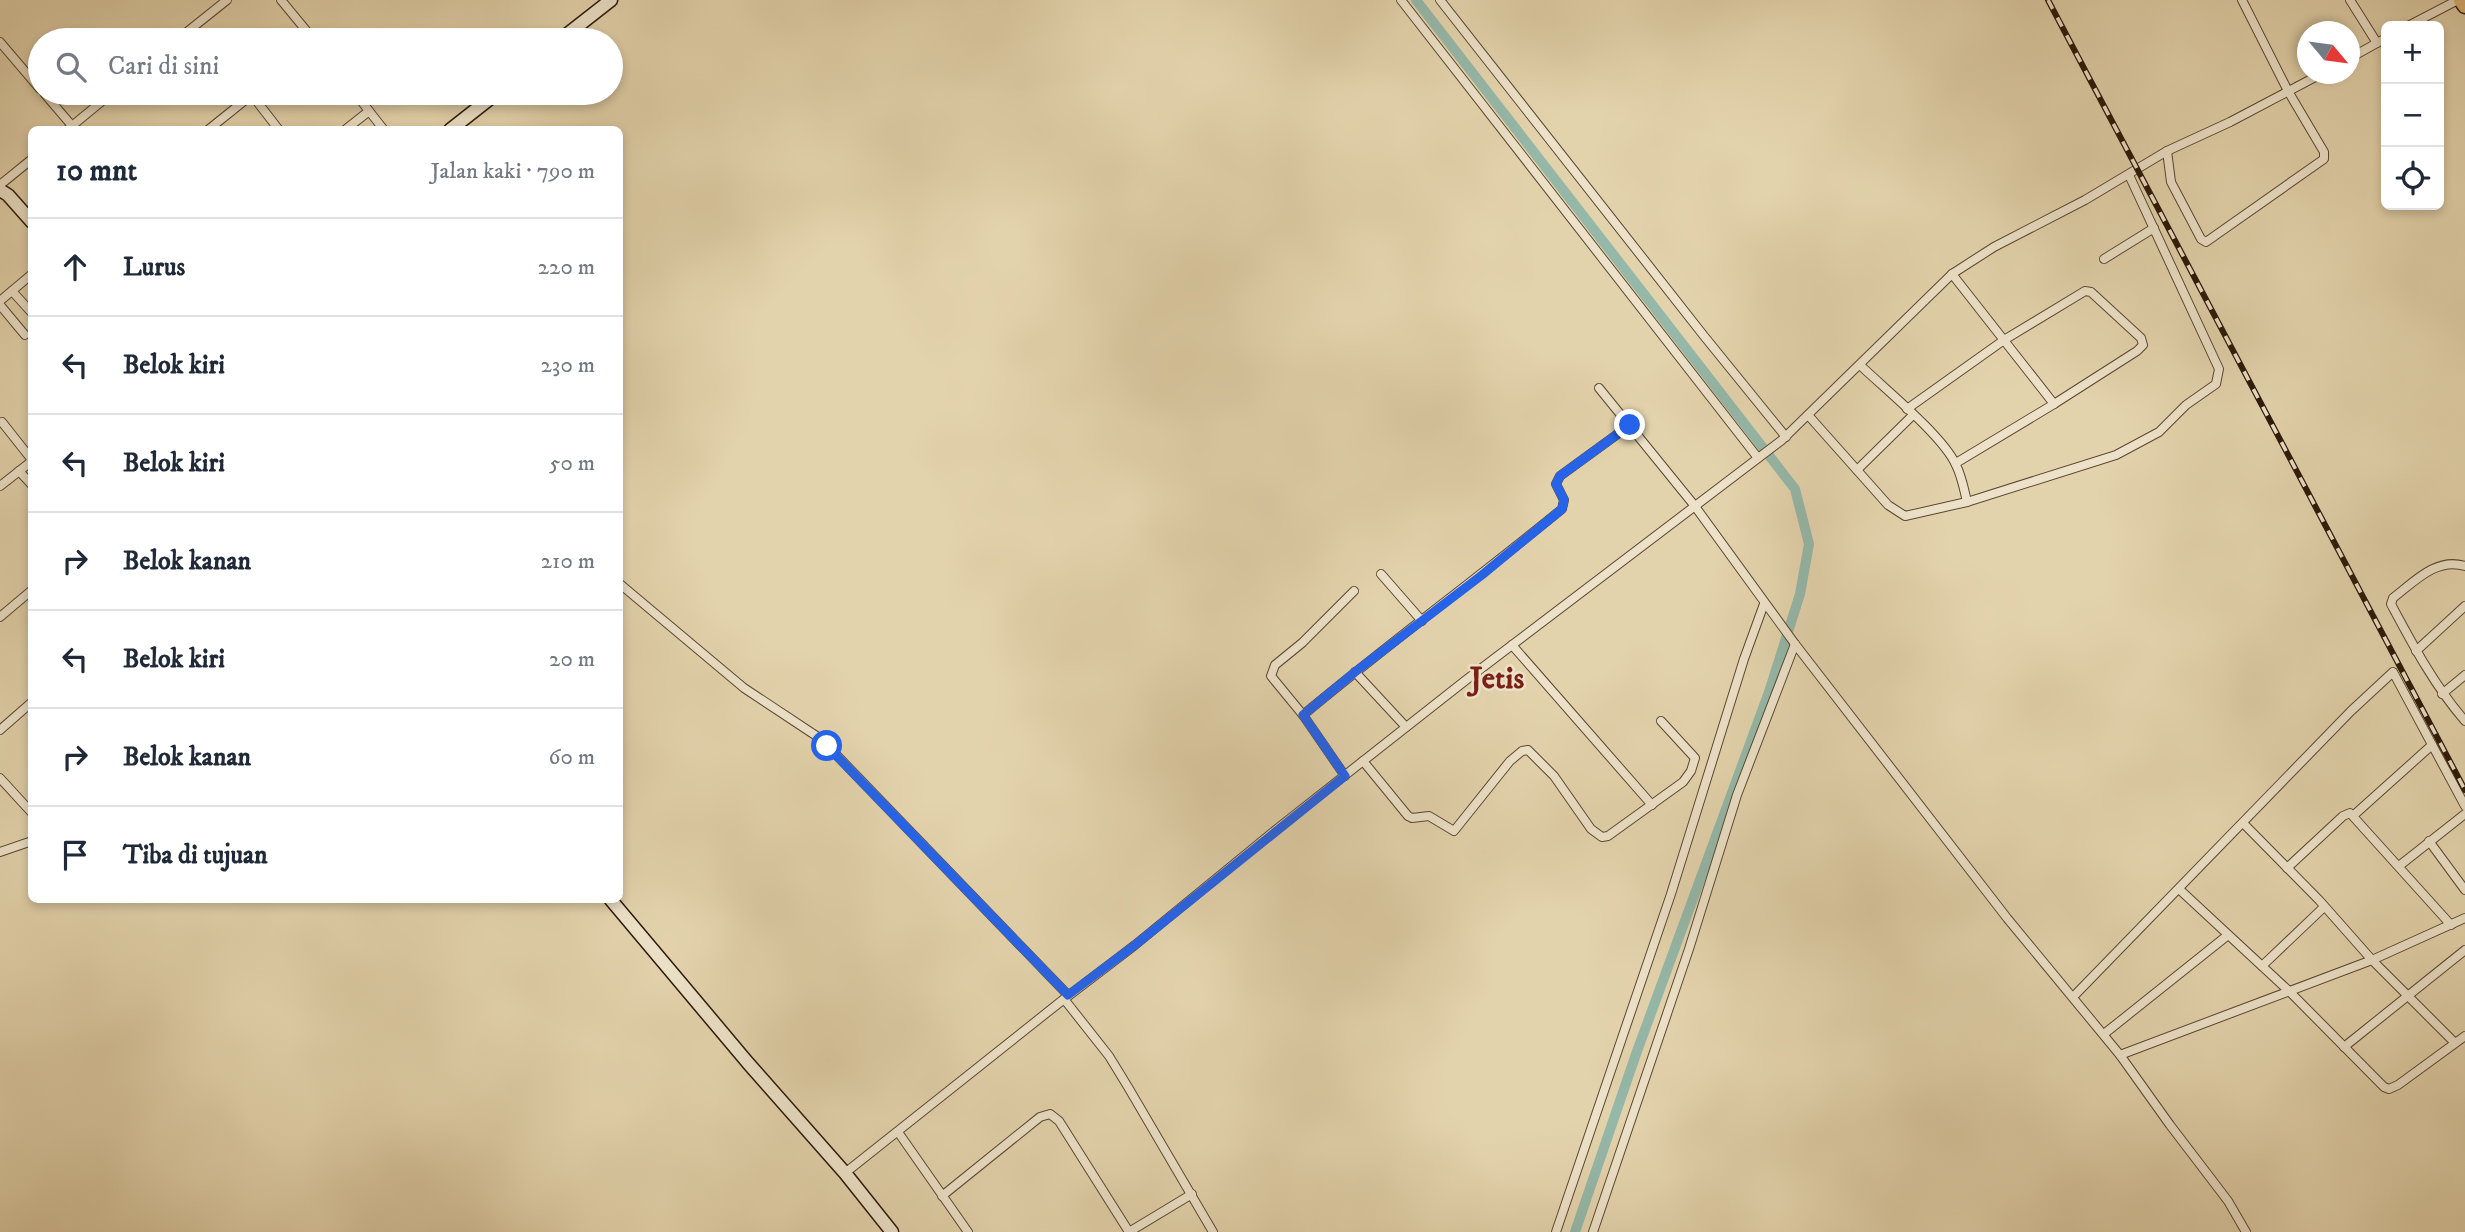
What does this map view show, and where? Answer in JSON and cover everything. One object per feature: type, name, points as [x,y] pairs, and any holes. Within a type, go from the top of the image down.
[{"type":"highway","points":[[2460,0],[2465,6]]},
{"type":"main road","points":[[575,28],[611,0]]},
{"type":"main road","points":[[455,126],[482,105]]},
{"type":"main road","points":[[0,188],[28,218]]},
{"type":"main road","points":[[614,903],[845,1173],[892,1232]]},
{"type":"street","points":[[192,28],[227,0]]},
{"type":"street","points":[[281,0],[303,28]]},
{"type":"street","points":[[1401,0],[1759,457]]},
{"type":"street","points":[[1440,0],[1784,438]]},
{"type":"street","points":[[2166,151],[2171,182],[2201,239],[2206,242],[2324,159],[2324,152],[2288,91],[2242,0]]},
{"type":"street","points":[[2350,0],[2377,43]]},
{"type":"street","points":[[2418,21],[2460,0]]},
{"type":"street","points":[[2360,52],[2381,41]]},
{"type":"street","points":[[0,42],[28,75]]},
{"type":"street","points":[[845,1173],[1406,727],[1784,438],[1952,274],[2005,241],[2129,175],[2166,151],[2230,122],[2301,84]]},
{"type":"street","points":[[53,105],[69,126]]},
{"type":"street","points":[[73,126],[98,105]]},
{"type":"street","points":[[213,126],[239,105]]},
{"type":"street","points":[[261,105],[276,126]]},
{"type":"street","points":[[364,105],[381,126]]},
{"type":"street","points":[[350,126],[369,111]]},
{"type":"street","points":[[0,188],[28,163]]},
{"type":"street","points":[[1808,415],[1888,505],[1905,516],[1966,502],[2099,461],[2132,448],[2159,432],[2186,405],[2216,384],[2219,374],[2216,360],[2129,175]]},
{"type":"street","points":[[2104,259],[2154,228]]},
{"type":"street","points":[[1952,274],[2054,404]]},
{"type":"street","points":[[24,335],[0,303],[28,277]]},
{"type":"street","points":[[12,290],[28,308]]},
{"type":"street","points":[[1857,470],[1910,412],[2004,340],[2085,291],[2091,292],[2141,338],[2141,348],[1956,463]]},
{"type":"street","points":[[1860,365],[1910,412],[1956,463],[1966,502]]},
{"type":"street","points":[[1599,388],[1693,505],[1792,641],[2012,925],[2104,1034],[2228,1201],[2246,1232]]},
{"type":"street","points":[[2,422],[28,455]]},
{"type":"street","points":[[1303,715],[1562,509],[1564,500],[1556,484],[1560,476],[1630,425]]},
{"type":"street","points":[[0,486],[28,463]]},
{"type":"street","points":[[19,471],[28,481]]},
{"type":"street","points":[[2465,566],[2451,563],[2441,565],[2393,598],[2391,604],[2442,694],[2465,721]]},
{"type":"street","points":[[1381,574],[1422,621]]},
{"type":"street","points":[[623,587],[744,688],[821,739],[1066,997],[1109,1056],[1213,1232]]},
{"type":"street","points":[[1345,776],[1303,715],[1271,676],[1273,668],[1353,591]]},
{"type":"street","points":[[0,617],[28,593]]},
{"type":"street","points":[[1556,1232],[1671,894],[1744,659],[1764,604]]},
{"type":"street","points":[[2416,651],[2465,606]]},
{"type":"street","points":[[1593,1232],[1689,949],[1737,795],[1792,641]]},
{"type":"street","points":[[1512,645],[1652,805]]},
{"type":"street","points":[[1355,672],[1406,727]]},
{"type":"street","points":[[2073,997],[2351,711],[2393,673],[2465,806]]},
{"type":"street","points":[[2442,694],[2465,676]]},
{"type":"street","points":[[0,730],[28,706]]},
{"type":"street","points":[[1661,721],[1695,758],[1714,760]]},
{"type":"street","points":[[2354,815],[2432,745]]},
{"type":"street","points":[[1363,761],[1408,816],[1429,816],[1452,832],[1510,761],[1526,749],[1554,776],[1596,834],[1602,837],[1615,832],[1683,782],[1691,771],[1695,758]]},
{"type":"street","points":[[0,778],[28,809]]},
{"type":"street","points":[[2287,867],[2347,813],[2354,815],[2451,925]]},
{"type":"street","points":[[2399,866],[2465,814]]},
{"type":"street","points":[[2243,823],[2325,907],[2372,960],[2454,1042]]},
{"type":"street","points":[[2429,841],[2465,890]]},
{"type":"street","points":[[0,852],[28,842]]},
{"type":"street","points":[[2179,889],[2290,992],[2373,1077],[2389,1089],[2465,1035]]},
{"type":"street","points":[[2262,967],[2325,907]]},
{"type":"street","points":[[2120,1055],[2372,960],[2465,918]]},
{"type":"street","points":[[2104,1034],[2228,935]]},
{"type":"street","points":[[2344,1047],[2465,950]]},
{"type":"street","points":[[942,1196],[1040,1117],[1050,1114],[1059,1121],[1129,1232],[1192,1194]]},
{"type":"street","points":[[898,1132],[968,1232]]},
{"type":"waterway","points":[[1416,0],[1795,489],[1809,544],[1800,594],[1769,692],[1636,1054],[1575,1232]]},
{"type":"railway","points":[[2048,0],[2465,790]]},
{"type":"district","name":"Jetis","points":[[1497,677]]},
{"type":"route","points":[[827,746],[1068,995],[1135,945],[1345,776],[1303,715],[1562,509],[1564,500],[1556,488],[1560,476],[1630,425]]}]
